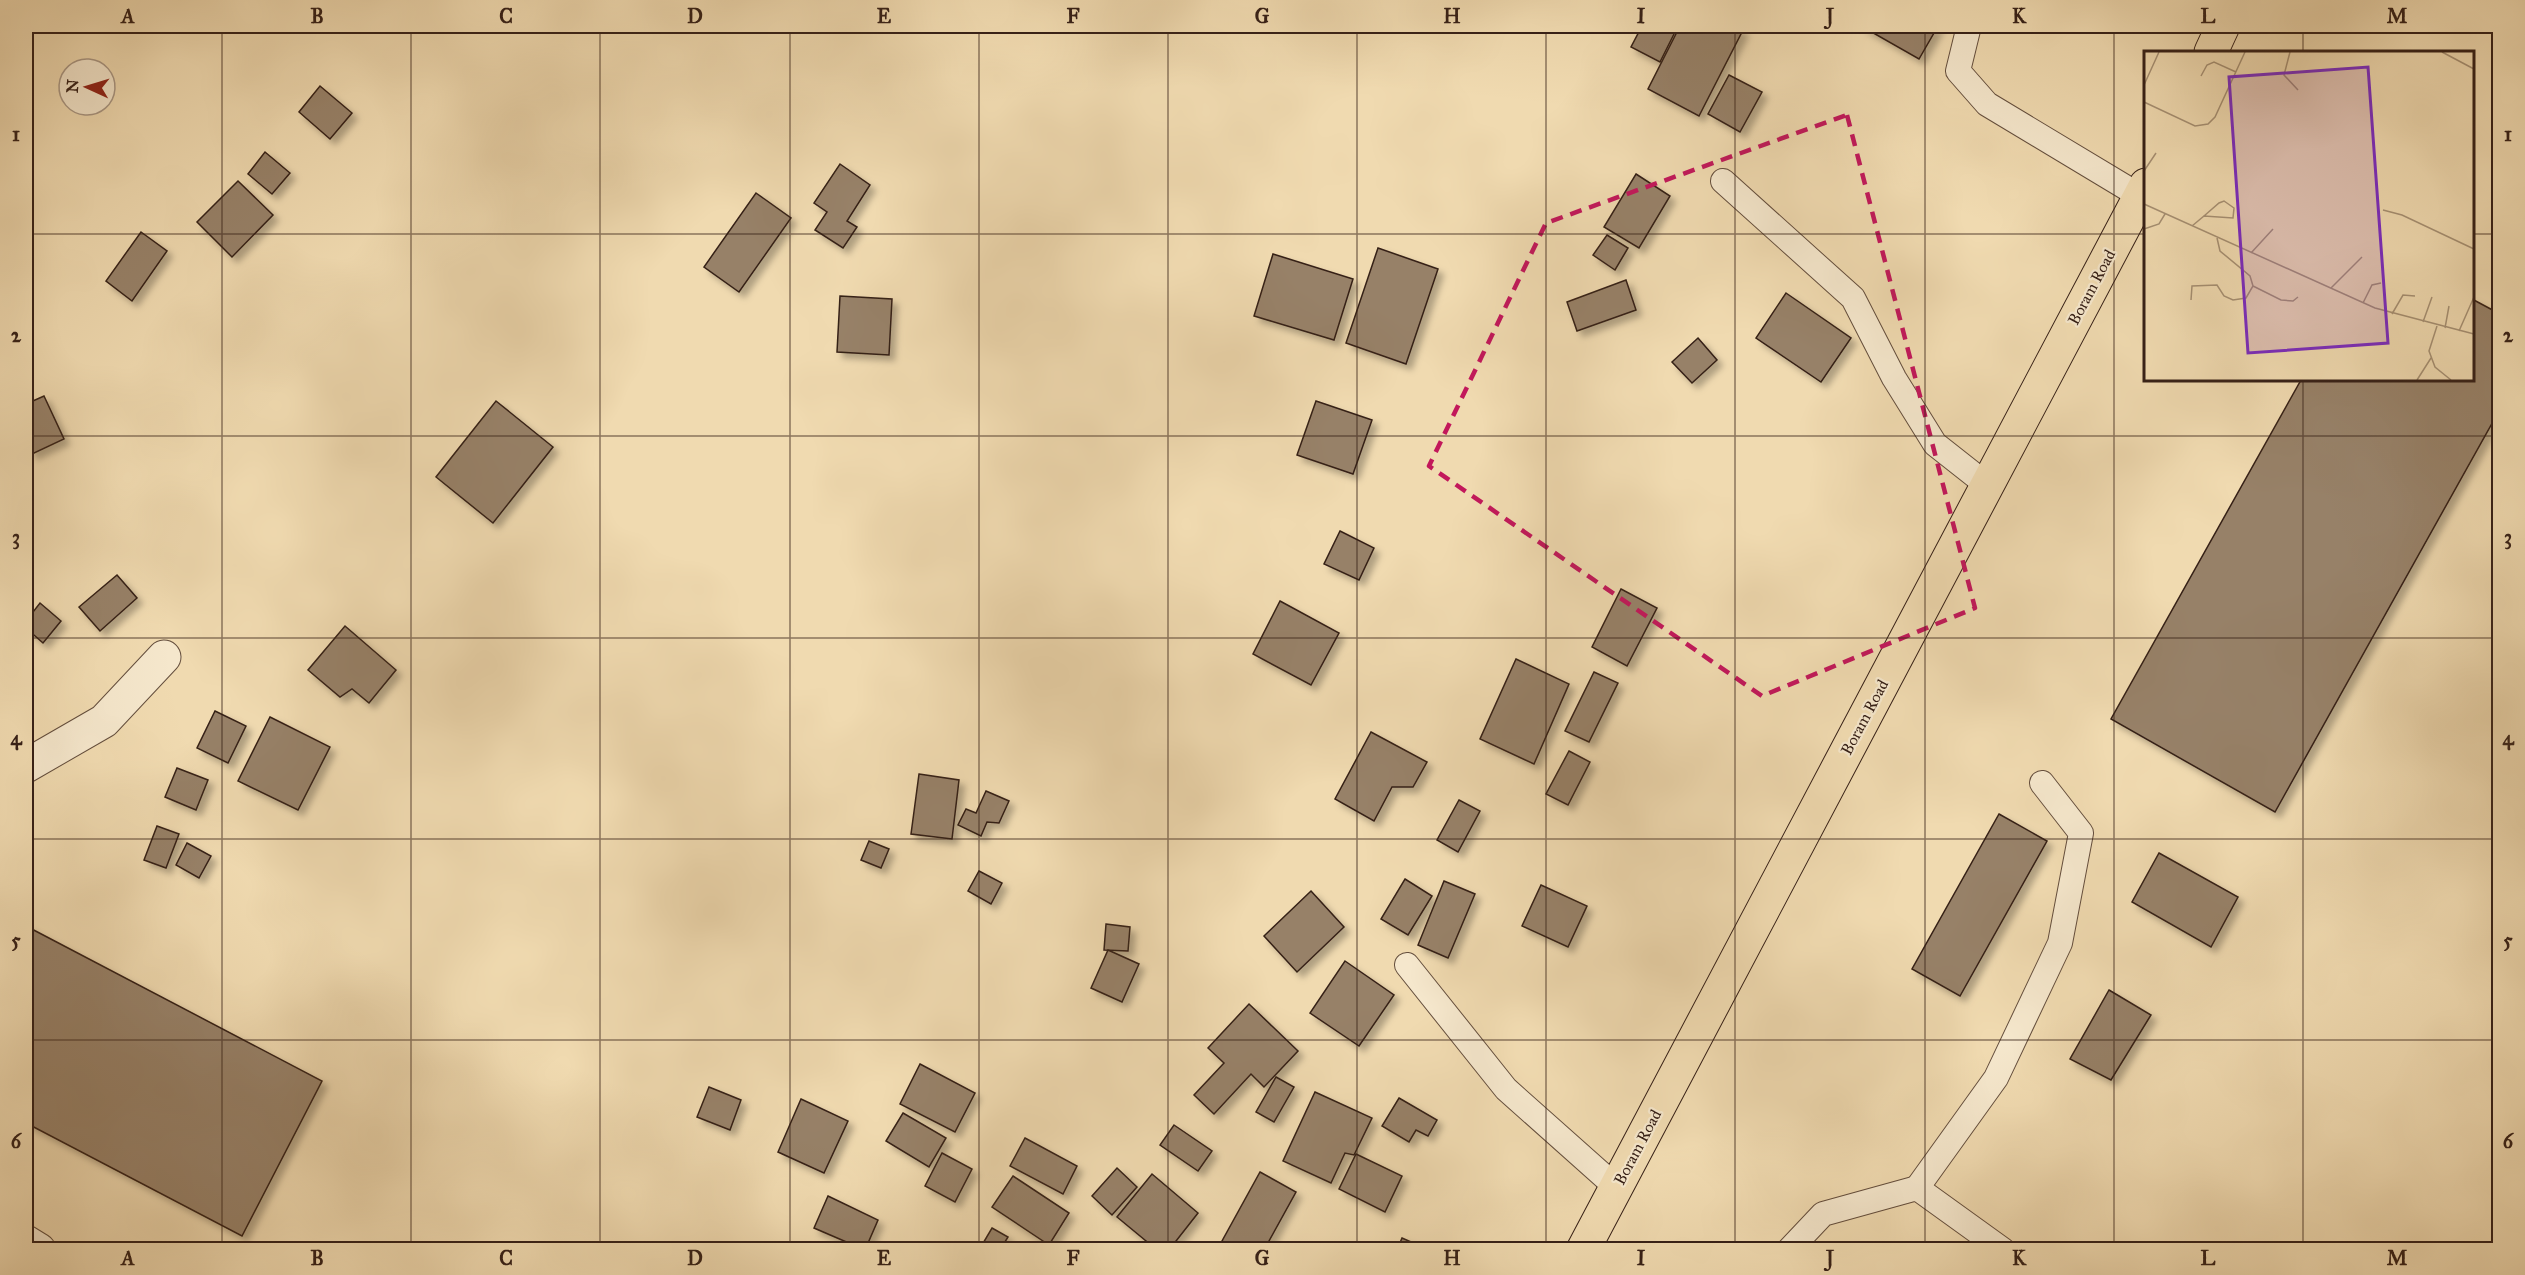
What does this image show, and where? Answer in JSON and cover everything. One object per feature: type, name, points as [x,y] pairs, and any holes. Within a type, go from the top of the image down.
[{"type":"main road","points":[[2211,51],[2223,26]]},
{"type":"main road","name":"Boram Road","points":[[1583,1250],[2143,190]]},
{"type":"street","points":[[26,766],[104,721],[164,657]]},
{"type":"street","points":[[26,1242],[39,1250]]},
{"type":"lane","points":[[1969,26],[1958,71],[1987,105],[2143,190]]},
{"type":"lane","points":[[1723,181],[1853,298],[1894,378],[1935,444],[1987,484]]},
{"type":"lane","points":[[1789,1250],[1822,1214],[1917,1188],[1996,1078],[2060,943],[2081,833],[2042,783]]},
{"type":"lane","points":[[1407,965],[1506,1089],[1616,1187]]},
{"type":"lane","points":[[1917,1188],[2002,1250]]},
{"type":"highlighted area","points":[[1847,115],[1975,608],[1762,696],[1429,466],[1546,223]]},
{"type":"building","points":[[1642,26],[1678,26],[1660,62],[1631,47]]},
{"type":"building","points":[[1680,26],[1735,26],[1743,30],[1699,116],[1648,89]]},
{"type":"building","points":[[1861,26],[1938,26],[1919,59]]},
{"type":"building","points":[[1729,75],[1762,92],[1740,132],[1708,114]]},
{"type":"building","points":[[320,86],[352,113],[330,139],[299,112]]},
{"type":"building","points":[[265,152],[290,173],[272,194],[248,174]]},
{"type":"building","points":[[840,164],[870,185],[847,221],[857,227],[843,248],[815,230],[827,212],[814,203]]},
{"type":"building","points":[[1636,174],[1670,196],[1639,248],[1604,227]]},
{"type":"building","points":[[238,181],[273,215],[232,257],[197,222]]},
{"type":"building","points":[[756,193],[791,218],[739,292],[704,267]]},
{"type":"building","points":[[141,232],[167,251],[132,301],[106,281]]},
{"type":"building","points":[[1607,235],[1628,248],[1615,270],[1593,255]]},
{"type":"building","points":[[1378,248],[1438,269],[1406,364],[1346,343]]},
{"type":"building","points":[[1273,254],[1353,279],[1334,340],[1254,316]]},
{"type":"building","points":[[1626,280],[1636,310],[1577,331],[1567,302]]},
{"type":"building","points":[[1786,293],[1851,338],[1821,382],[1756,338]]},
{"type":"building","points":[[840,296],[892,299],[889,355],[837,352]]},
{"type":"building","points":[[2474,300],[2500,314],[2500,409],[2275,812],[2111,719],[2300,381],[2474,381]]},
{"type":"building","points":[[1698,338],[1717,360],[1692,383],[1672,362]]},
{"type":"building","points":[[44,396],[64,439],[32,454],[26,440],[26,404]]},
{"type":"building","points":[[496,401],[553,447],[493,523],[436,477]]},
{"type":"building","points":[[1316,401],[1372,420],[1353,474],[1297,455]]},
{"type":"building","points":[[1340,531],[1374,548],[1359,580],[1324,564]]},
{"type":"building","points":[[117,575],[137,598],[100,631],[79,607]]},
{"type":"building","points":[[1621,589],[1657,608],[1627,666],[1592,647]]},
{"type":"building","points":[[1280,601],[1339,633],[1311,685],[1253,654]]},
{"type":"building","points":[[40,603],[61,621],[43,643],[26,628],[26,621]]},
{"type":"building","points":[[345,626],[396,670],[369,703],[352,689],[340,697],[308,670]]},
{"type":"building","points":[[1516,659],[1569,684],[1534,764],[1480,739]]},
{"type":"building","points":[[1594,672],[1618,683],[1589,742],[1565,731]]},
{"type":"building","points":[[215,711],[246,726],[228,763],[197,748]]},
{"type":"building","points":[[270,717],[330,747],[298,810],[238,781]]},
{"type":"building","points":[[1371,732],[1427,762],[1413,787],[1392,787],[1374,821],[1335,799]]},
{"type":"building","points":[[1569,751],[1590,762],[1568,805],[1546,794]]},
{"type":"building","points":[[177,768],[208,780],[196,810],[165,797]]},
{"type":"building","points":[[919,774],[959,780],[952,839],[911,834]]},
{"type":"building","points":[[986,791],[1009,801],[999,823],[987,822],[981,836],[958,825],[966,809],[976,813]]},
{"type":"building","points":[[1459,800],[1480,811],[1458,852],[1437,840]]},
{"type":"building","points":[[1999,814],[2047,841],[1960,996],[1912,969]]},
{"type":"building","points":[[157,826],[179,834],[166,868],[144,860]]},
{"type":"building","points":[[869,841],[889,849],[881,868],[861,860]]},
{"type":"building","points":[[187,843],[211,856],[199,878],[176,865]]},
{"type":"building","points":[[2159,853],[2238,897],[2211,947],[2132,902]]},
{"type":"building","points":[[979,871],[1002,883],[991,904],[968,891]]},
{"type":"building","points":[[1405,879],[1432,896],[1408,935],[1381,919]]},
{"type":"building","points":[[1444,881],[1475,894],[1448,958],[1418,945]]},
{"type":"building","points":[[1541,885],[1587,906],[1568,947],[1522,926]]},
{"type":"building","points":[[1311,891],[1344,927],[1297,972],[1264,936]]},
{"type":"building","points":[[1106,924],[1130,927],[1128,951],[1104,950]]},
{"type":"building","points":[[26,926],[322,1081],[242,1236],[26,1123]]},
{"type":"building","points":[[1108,950],[1139,964],[1122,1002],[1091,988]]},
{"type":"building","points":[[1345,961],[1394,995],[1359,1046],[1310,1013]]},
{"type":"building","points":[[2109,990],[2151,1015],[2111,1080],[2070,1059]]},
{"type":"building","points":[[1249,1004],[1298,1051],[1264,1087],[1251,1074],[1214,1114],[1194,1095],[1224,1063],[1208,1048]]},
{"type":"building","points":[[920,1064],[975,1093],[955,1132],[900,1104]]},
{"type":"building","points":[[1276,1077],[1294,1087],[1274,1122],[1256,1112]]},
{"type":"building","points":[[709,1087],[741,1100],[730,1130],[697,1117]]},
{"type":"building","points":[[1315,1092],[1372,1118],[1354,1155],[1345,1153],[1331,1183],[1283,1161]]},
{"type":"building","points":[[1399,1098],[1437,1120],[1428,1136],[1416,1130],[1409,1142],[1382,1126]]},
{"type":"building","points":[[801,1099],[848,1121],[824,1173],[778,1152]]},
{"type":"building","points":[[903,1113],[946,1138],[929,1167],[886,1141]]},
{"type":"building","points":[[1174,1125],[1212,1151],[1198,1171],[1160,1145]]},
{"type":"building","points":[[1025,1138],[1077,1166],[1063,1194],[1010,1166]]},
{"type":"building","points":[[942,1153],[972,1169],[955,1202],[925,1186]]},
{"type":"building","points":[[1356,1154],[1402,1176],[1385,1212],[1339,1189]]},
{"type":"building","points":[[1117,1168],[1137,1187],[1112,1215],[1092,1196]]},
{"type":"building","points":[[1260,1172],[1296,1192],[1264,1250],[1236,1250],[1222,1241]]},
{"type":"building","points":[[1152,1174],[1198,1213],[1169,1250],[1157,1250],[1117,1217]]},
{"type":"building","points":[[1013,1176],[1069,1213],[1049,1245],[992,1207]]},
{"type":"building","points":[[828,1196],[878,1220],[865,1250],[814,1228]]},
{"type":"building","points":[[992,1228],[1008,1237],[1000,1250],[979,1250]]},
{"type":"building","points":[[1402,1238],[1425,1248],[1424,1250],[1397,1250]]}]
